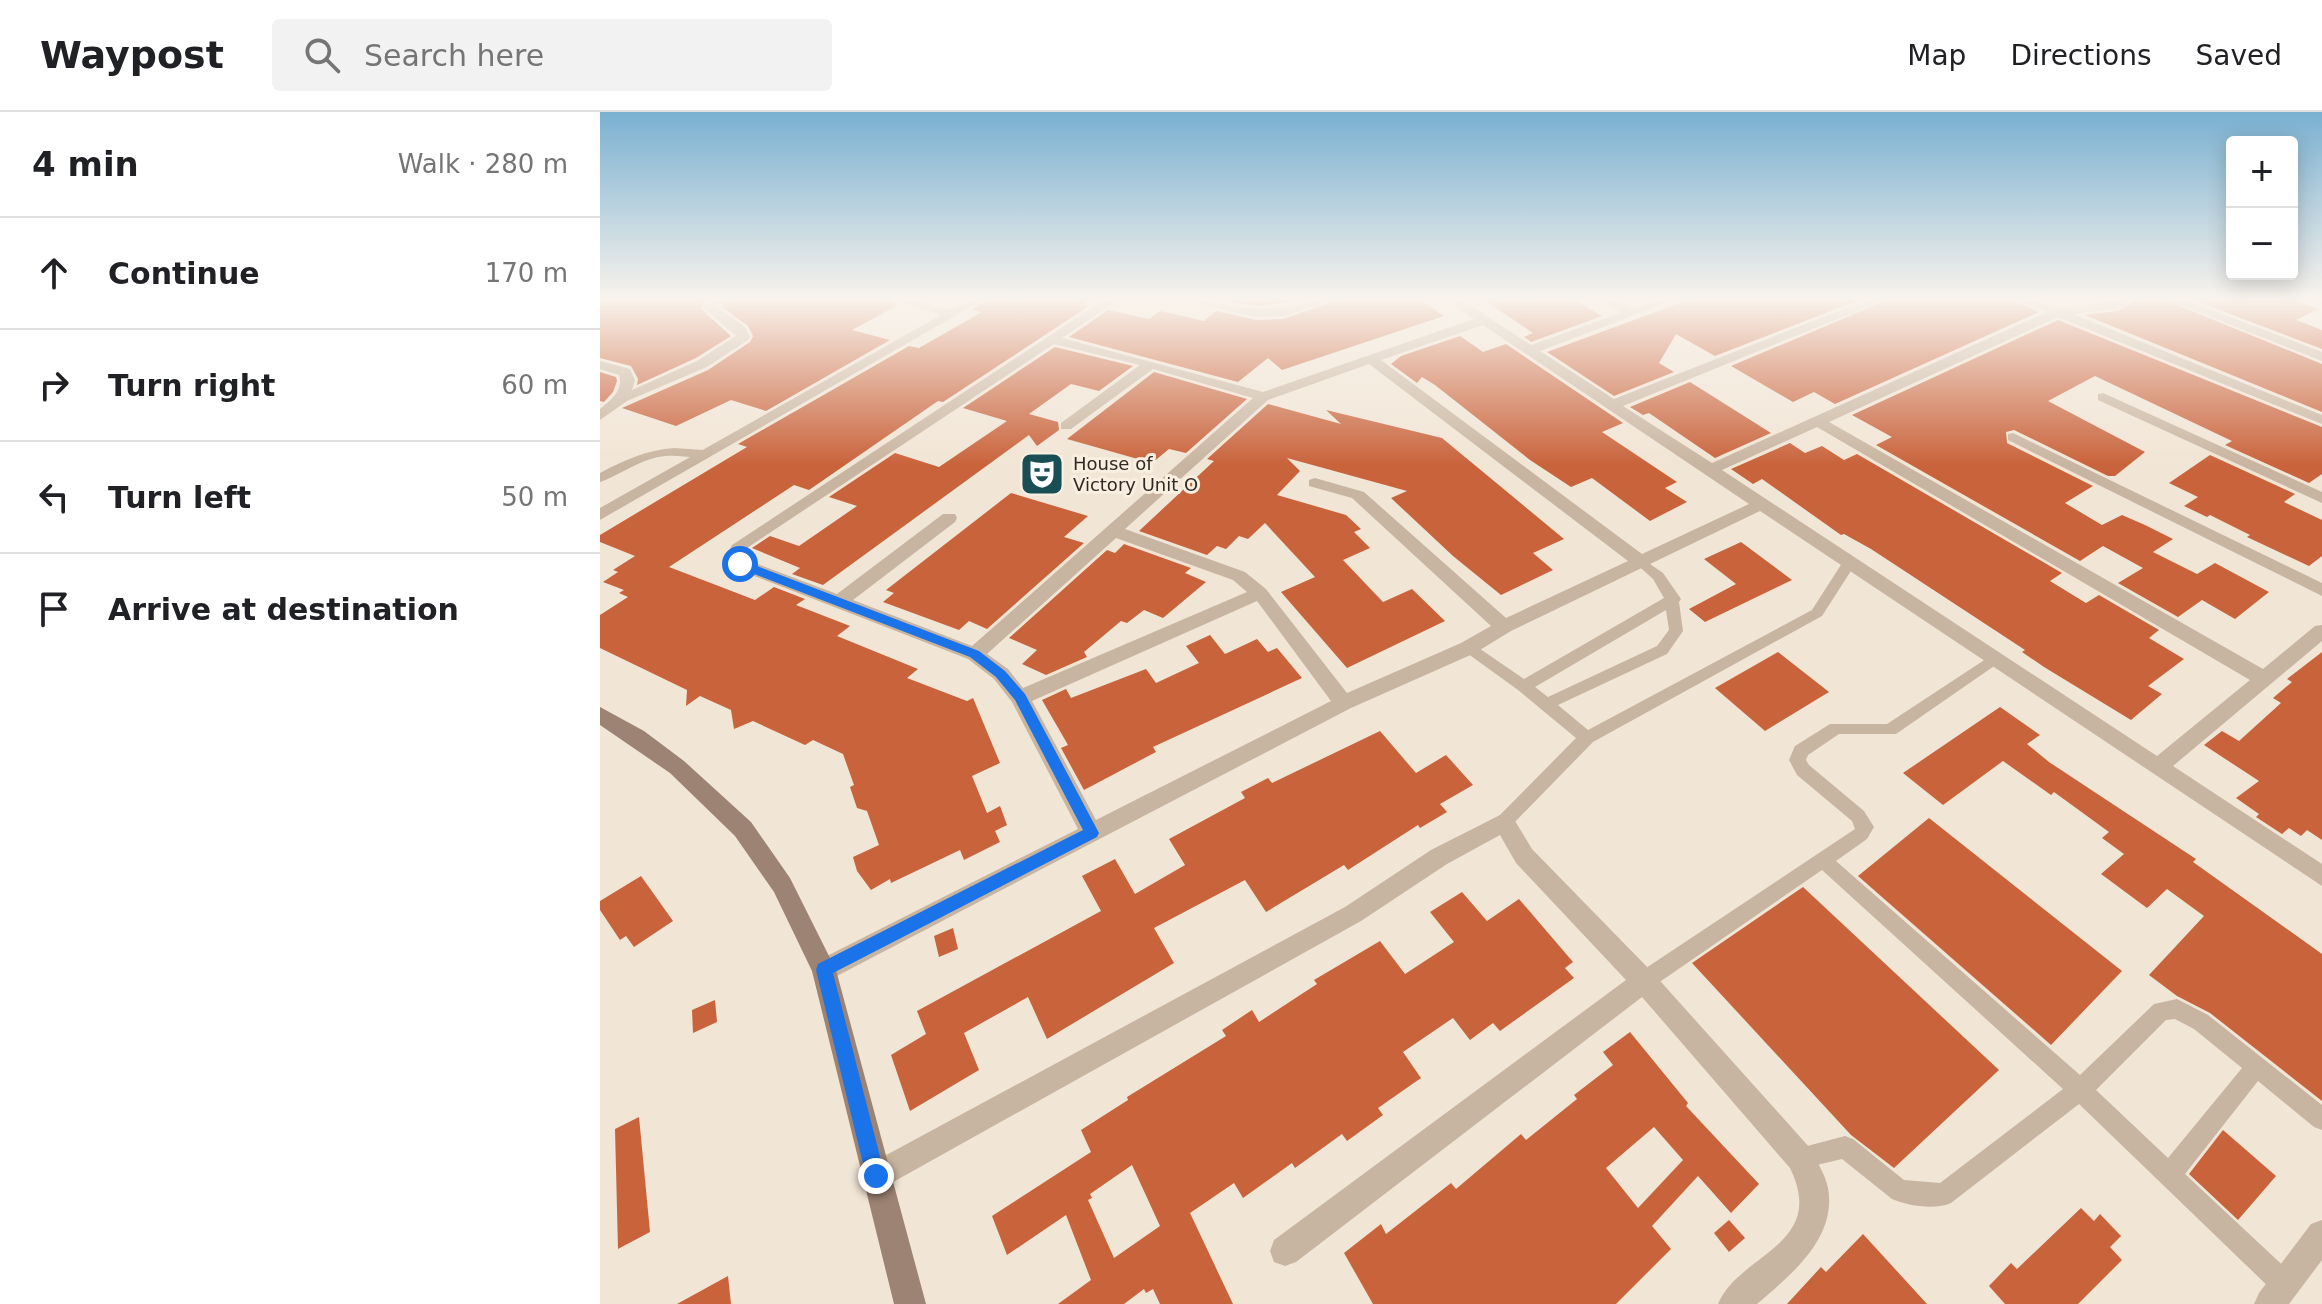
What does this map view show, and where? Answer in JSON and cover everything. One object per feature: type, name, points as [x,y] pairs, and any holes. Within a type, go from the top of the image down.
[{"type":"street","points":[[600,416],[622,398],[659,384],[713,354]]},
{"type":"street","points":[[600,515],[882,354]]},
{"type":"street","points":[[1032,354],[740,545],[736,555],[740,564],[975,654],[1001,674],[1020,698],[1092,833]]},
{"type":"street","points":[[1109,354],[1263,397]]},
{"type":"street","points":[[975,654],[1263,397],[1390,354]]},
{"type":"street","points":[[1535,354],[2322,876]]},
{"type":"street","points":[[1612,405],[1742,354]]},
{"type":"street","points":[[1710,470],[1966,354]]},
{"type":"street","points":[[2160,354],[2322,420]]},
{"type":"street","points":[[1372,360],[1640,561]]},
{"type":"street","points":[[1066,426],[1151,364]]},
{"type":"street","points":[[600,365],[625,372],[628,380],[622,398]]},
{"type":"street","points":[[2103,397],[2322,498]]},
{"type":"street","points":[[1817,421],[2263,678]]},
{"type":"street","points":[[2013,437],[2322,590]]},
{"type":"street","points":[[1315,483],[1358,495],[1504,627]]},
{"type":"street","points":[[824,970],[1344,703],[1468,648],[1504,627],[1761,504]]},
{"type":"street","points":[[839,602],[949,518]]},
{"type":"street","points":[[1113,531],[1224,569],[1260,593],[1344,703]]},
{"type":"street","points":[[1020,698],[1260,593]]},
{"type":"street","points":[[2158,767],[2322,631]]},
{"type":"street","points":[[600,715],[637,737],[677,767],[743,829],[782,885],[824,970],[910,1304]]},
{"type":"street","points":[[876,1176],[1353,914],[1439,857],[1504,822],[1524,856],[1644,981],[1800,1158],[1813,1187],[1814,1214],[1800,1243],[1734,1304]]},
{"type":"street","points":[[1285,1251],[1644,981]]},
{"type":"street","points":[[2277,1294],[2322,1235]]},
{"type":"lane","points":[[600,478],[655,451],[682,450],[703,454]]},
{"type":"lane","points":[[1547,704],[1662,650],[1676,631],[1674,599],[1661,577],[1640,561]]},
{"type":"lane","points":[[1504,822],[1587,738],[1817,613],[1849,563]]},
{"type":"lane","points":[[1524,686],[1674,599]]},
{"type":"lane","points":[[1468,648],[1524,686],[1587,738]]},
{"type":"lane","points":[[1644,981],[1861,834],[1865,827],[1858,816],[1803,770],[1797,760],[1801,751],[1836,728],[1890,730],[1995,658]]},
{"type":"lane","points":[[1822,859],[2080,1090],[2169,1175],[2277,1294]]},
{"type":"lane","points":[[1800,1158],[1845,1147],[1900,1191],[1943,1195],[2080,1090],[2161,1011],[2177,1009],[2201,1022],[2322,1119]]},
{"type":"lane","points":[[2169,1175],[2257,1066]]},
{"type":"building","points":[[600,354],[703,354],[637,385],[638,379],[631,366],[600,358]]},
{"type":"building","points":[[733,354],[866,354],[766,411],[731,400],[676,426],[622,408],[708,370]]},
{"type":"building","points":[[896,354],[1017,354],[943,402],[938,401],[809,490],[794,485],[669,567],[755,600],[774,587],[805,599],[796,605],[850,626],[837,636],[918,669],[907,678],[967,701],[973,698],[1000,763],[972,776],[987,813],[1000,806],[1007,825],[995,831],[1000,842],[964,860],[960,850],[871,890],[857,871],[853,857],[879,845],[867,811],[857,808],[850,787],[854,785],[843,754],[813,740],[805,745],[753,721],[734,729],[731,710],[700,696],[686,706],[687,690],[600,648],[600,615],[628,597],[619,593],[624,590],[603,582],[618,572],[613,570],[635,556],[600,542],[600,535],[747,447],[738,444]]},
{"type":"building","points":[[1045,354],[1082,354],[1133,366],[1099,391],[1071,384],[1029,414],[1058,422],[1059,430],[1037,446],[1029,435],[823,585],[792,574],[800,568],[752,548],[770,536],[799,546],[857,506],[829,497],[895,453],[939,467],[1007,421],[963,408]]},
{"type":"building","points":[[1131,354],[1331,354],[1282,370],[1268,358],[1238,382]]},
{"type":"building","points":[[1520,354],[1623,423],[1602,432],[1677,482],[1665,488],[1687,502],[1650,521],[1592,478],[1571,487],[1530,460],[1435,385],[1422,377],[1417,383],[1391,364],[1401,356]]},
{"type":"building","points":[[1549,354],[1664,354],[1659,363],[1674,372],[1614,396]]},
{"type":"building","points":[[1760,354],[1947,354],[1835,404],[1814,392],[1793,402],[1731,366]]},
{"type":"building","points":[[1985,354],[2141,354],[2322,427],[2322,474],[2309,483],[2225,445],[2232,441],[2095,376],[2048,401],[2145,452],[2115,476],[2108,476],[2014,430],[2006,432],[2007,443],[2093,486],[2065,503],[2102,525],[2122,515],[2173,539],[2153,552],[2197,574],[2215,563],[2269,592],[2235,619],[2202,600],[2178,617],[2118,583],[2143,568],[2103,546],[2080,561],[1876,445],[1892,437],[1852,415]]},
{"type":"building","points":[[2179,354],[2297,354],[2322,364],[2322,412]]},
{"type":"building","points":[[600,372],[616,377],[617,381],[604,402],[600,401]]},
{"type":"building","points":[[1154,372],[1247,399],[1186,453],[1169,449],[1152,463],[1067,439]]},
{"type":"building","points":[[1690,382],[1771,433],[1715,458],[1649,413],[1643,415],[1630,407]]},
{"type":"building","points":[[1268,404],[1341,424],[1326,410],[1442,438],[1564,539],[1533,553],[1553,570],[1501,595],[1453,556],[1391,498],[1407,491],[1287,458],[1300,471],[1277,495],[1346,515],[1361,529],[1354,532],[1370,548],[1343,560],[1383,602],[1412,589],[1445,621],[1347,668],[1281,592],[1315,577],[1265,523],[1248,539],[1239,536],[1226,549],[1217,546],[1207,555],[1139,531],[1214,461],[1207,459]]},
{"type":"building","points":[[1790,443],[1805,453],[1822,446],[1844,460],[1857,454],[2062,573],[2050,581],[2086,603],[2099,595],[2159,630],[2149,638],[2184,659],[2148,686],[2162,694],[2131,720],[2044,667],[2022,652],[2025,650],[1871,549],[1841,535],[1762,479],[1753,484],[1731,469]]},
{"type":"building","points":[[2210,455],[2295,494],[2284,502],[2322,520],[2322,556],[2309,566],[2247,537],[2250,535],[2210,515],[2207,517],[2184,506],[2198,497],[2169,483]]},
{"type":"building","points":[[1011,493],[1088,516],[1064,537],[1084,543],[987,629],[969,621],[959,630],[883,602],[894,593],[886,590]]},
{"type":"building","points":[[1741,542],[1792,580],[1705,622],[1689,609],[1736,584],[1704,559]]},
{"type":"building","points":[[1124,544],[1191,568],[1185,573],[1206,582],[1163,618],[1144,610],[1127,623],[1121,621],[1084,652],[1087,657],[1046,675],[1022,664],[1037,650],[1009,638],[1107,550],[1115,553]]},
{"type":"building","points":[[1210,635],[1225,654],[1257,639],[1268,652],[1277,648],[1302,678],[1153,747],[1156,752],[1084,790],[1061,748],[1068,745],[1042,700],[1066,689],[1071,698],[1146,669],[1156,683],[1199,663],[1186,646]]},
{"type":"building","points":[[1778,652],[1829,692],[1765,731],[1715,688]]},
{"type":"building","points":[[2322,652],[2322,840],[2307,830],[2301,836],[2289,828],[2282,834],[2256,817],[2259,814],[2236,798],[2259,781],[2204,745],[2222,731],[2239,741],[2281,703],[2273,698],[2292,682],[2287,679]]},
{"type":"building","points":[[2000,707],[2040,735],[2027,744],[2049,762],[2196,859],[2193,862],[2322,954],[2322,1101],[2210,1013],[2177,996],[2149,975],[2204,916],[2167,889],[2147,908],[2101,874],[2124,854],[2102,838],[2109,832],[2054,792],[2051,795],[2003,761],[1943,805],[1903,773]]},
{"type":"building","points":[[1380,731],[1416,773],[1446,755],[1473,785],[1440,804],[1447,812],[1420,828],[1418,825],[1348,870],[1344,865],[1266,912],[1245,880],[1154,928],[1174,963],[1047,1039],[1028,997],[964,1033],[979,1070],[910,1111],[891,1055],[926,1034],[917,1011],[1101,911],[1082,876],[1115,859],[1135,894],[1185,865],[1169,839],[1245,798],[1241,792],[1268,778],[1272,783]]},
{"type":"building","points":[[1929,818],[2122,971],[2051,1045],[1858,876]]},
{"type":"building","points":[[641,876],[673,921],[634,947],[626,936],[620,940],[600,910],[600,901]]},
{"type":"building","points":[[1803,887],[1999,1070],[1894,1168],[1851,1135],[1692,963]]},
{"type":"building","points":[[1462,892],[1487,921],[1519,899],[1573,962],[1565,968],[1574,978],[1500,1031],[1493,1023],[1470,1040],[1453,1018],[1403,1052],[1421,1078],[1378,1108],[1383,1115],[1347,1141],[1342,1134],[1295,1168],[1292,1163],[1243,1198],[1234,1183],[1190,1213],[1233,1304],[1160,1304],[1153,1289],[1146,1293],[1144,1289],[1124,1304],[1058,1304],[1091,1280],[1066,1215],[1007,1255],[992,1216],[1091,1152],[1081,1130],[1128,1100],[1127,1097],[1226,1036],[1222,1030],[1252,1010],[1259,1022],[1317,984],[1314,980],[1380,941],[1405,974],[1454,942],[1430,912]],"holes":[[[1132,1165],[1160,1226],[1114,1258],[1088,1200],[1092,1198],[1090,1194]]]},
{"type":"building","points":[[953,928],[958,949],[939,957],[934,936]]},
{"type":"building","points":[[715,1000],[717,1022],[693,1033],[692,1010]]},
{"type":"building","points":[[1630,1032],[1688,1103],[1686,1106],[1759,1184],[1731,1213],[1698,1176],[1652,1226],[1671,1249],[1616,1304],[1373,1304],[1344,1253],[1381,1224],[1386,1234],[1451,1183],[1456,1189],[1521,1134],[1526,1140],[1577,1099],[1574,1095],[1613,1065],[1603,1052]],"holes":[[[1654,1127],[1683,1160],[1638,1208],[1606,1168]]]},
{"type":"building","points":[[639,1117],[650,1232],[618,1249],[615,1129]]},
{"type":"building","points":[[2223,1130],[2276,1176],[2238,1220],[2189,1174]]},
{"type":"building","points":[[2081,1208],[2094,1221],[2100,1214],[2121,1236],[2110,1247],[2122,1260],[2078,1304],[2005,1304],[1989,1286],[2011,1263],[2017,1269]]},
{"type":"building","points":[[1729,1220],[1745,1238],[1729,1252],[1714,1233]]},
{"type":"building","points":[[1863,1234],[1927,1304],[1787,1304],[1821,1267],[1826,1272]]},
{"type":"building","points":[[728,1276],[731,1304],[677,1304]]},
{"type":"place","name":"House of Victory Unit O","points":[[1042,474]]},
{"type":"route","points":[[740,564],[975,654],[1001,674],[1020,698],[1092,833],[824,970],[876,1176]]}]
